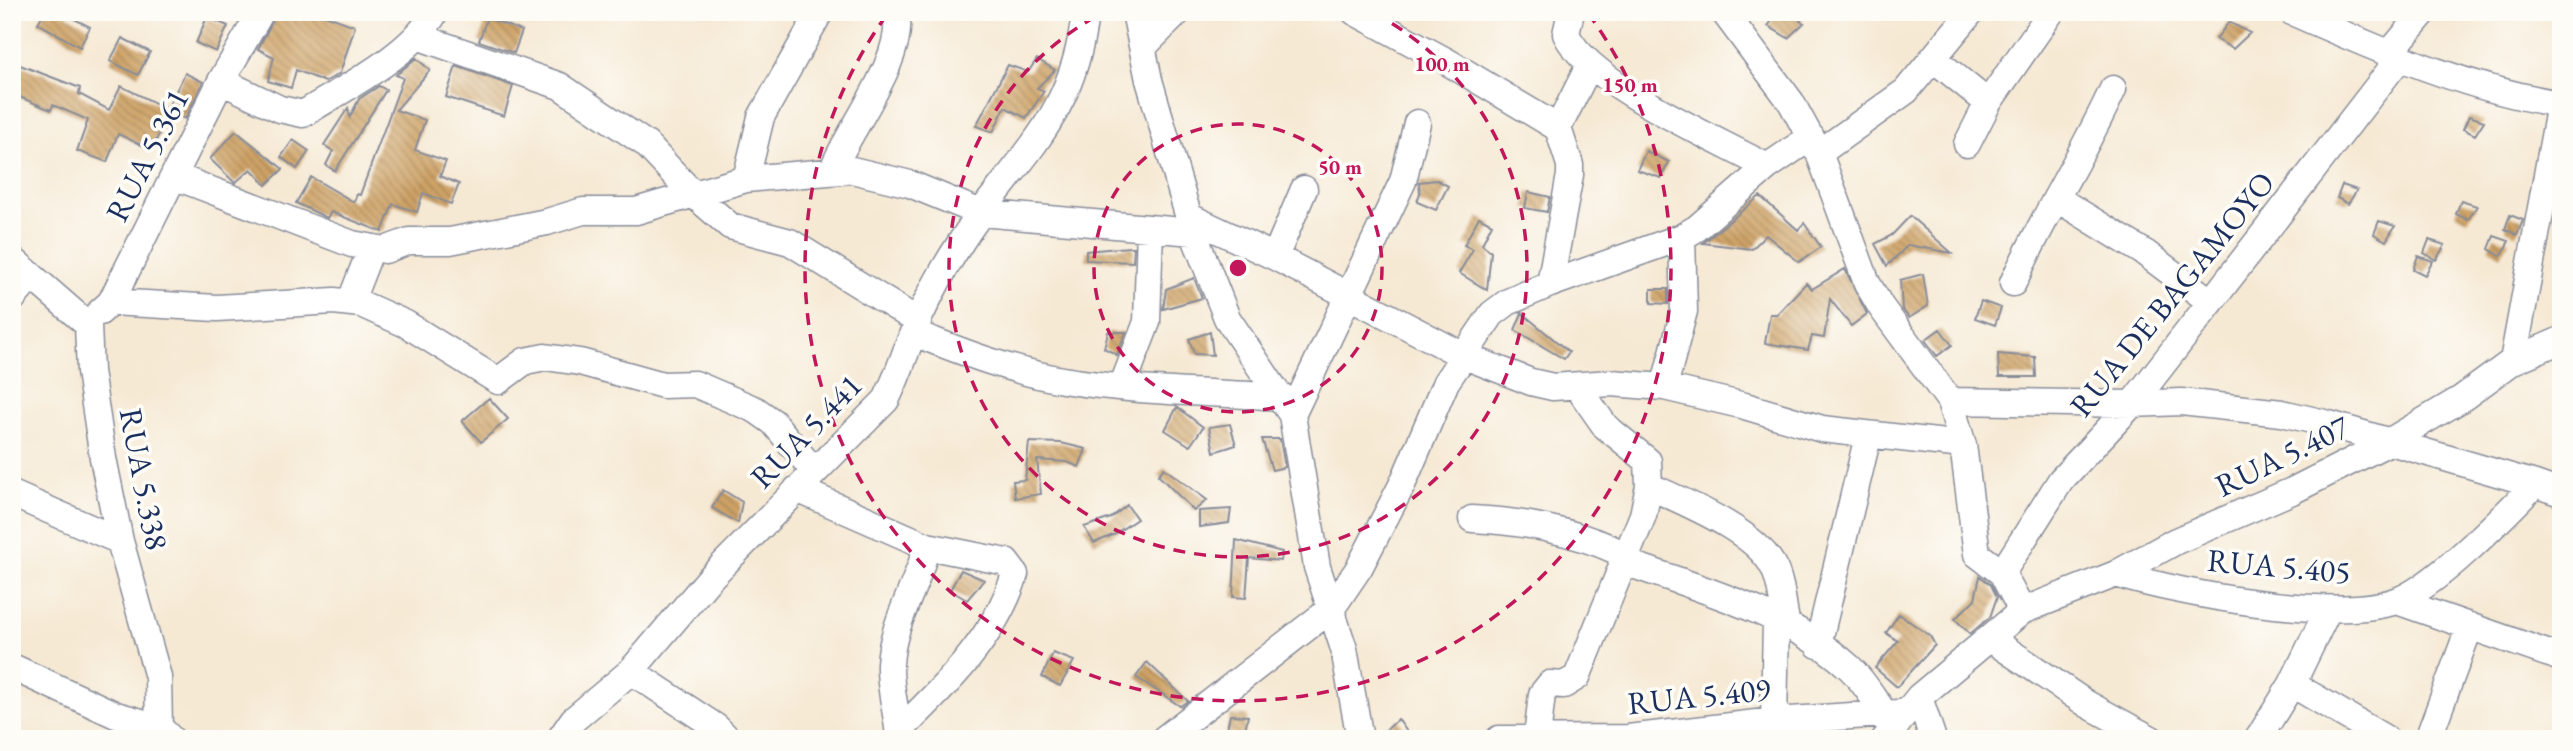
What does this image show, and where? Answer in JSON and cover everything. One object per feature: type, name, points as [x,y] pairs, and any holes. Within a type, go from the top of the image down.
[{"type":"street","name":"RUA 5.361","points":[[88,325],[111,302],[221,81],[261,12]]},
{"type":"street","points":[[221,81],[280,109],[303,114],[372,71],[416,37],[435,12]]},
{"type":"street","points":[[746,178],[761,117],[820,12]]},
{"type":"street","points":[[832,171],[846,138],[892,57],[897,12]]},
{"type":"street","name":"RUA 5.441","points":[[560,739],[573,720],[631,671],[711,577],[886,400],[916,327],[960,244],[981,213],[1032,150],[1053,118],[1078,58],[1085,12]]},
{"type":"street","points":[[1135,12],[1149,80],[1192,225],[1227,318],[1288,406],[1317,567],[1344,649],[1360,739]]},
{"type":"street","points":[[1143,47],[1178,12]]},
{"type":"street","points":[[1356,12],[1398,24],[1558,128],[1570,165],[1570,175],[1550,284]]},
{"type":"street","points":[[1571,12],[1566,34],[1580,57],[1629,92],[1767,167]]},
{"type":"street","points":[[1724,12],[1791,102],[1815,145],[1867,283],[1881,307],[1950,401],[1964,445],[1977,554],[2002,573],[2022,611],[1898,716]]},
{"type":"street","points":[[1164,739],[1332,608],[1359,568],[1402,485],[1423,430],[1462,355],[1492,314],[1508,302],[1550,284],[1682,237],[1697,228],[1767,167],[1815,145],[1898,97],[1934,59],[1971,12]]},
{"type":"street","points":[[1967,145],[1988,103],[2051,12]]},
{"type":"street","points":[[2291,12],[2344,23],[2393,57],[2509,95],[2560,104],[2513,361]]},
{"type":"street","name":"RUA DE BAGAMOYO","points":[[2002,573],[2061,481],[2132,404],[2211,302],[2424,12]]},
{"type":"street","points":[[416,37],[571,93],[646,144],[693,194],[730,226],[790,242],[916,327],[987,361],[1061,380],[1288,406]]},
{"type":"street","points":[[1934,59],[1988,103]]},
{"type":"street","points":[[1558,128],[1590,64]]},
{"type":"street","points":[[2013,283],[2056,198],[2087,148],[2113,89]]},
{"type":"street","points":[[1288,406],[1349,295],[1403,181],[1417,123]]},
{"type":"street","points":[[174,176],[371,249],[385,250],[409,241],[450,241],[547,222],[583,211],[636,211],[746,178],[832,171],[871,172],[910,184],[981,213],[1150,228],[1192,225],[1275,257],[1462,355],[1531,382],[1553,387],[1611,383],[1664,387],[1745,406],[1822,429],[1964,445]]},
{"type":"street","points":[[1275,257],[1304,189]]},
{"type":"street","points":[[2056,198],[2145,253],[2211,302]]},
{"type":"street","points":[[1122,387],[1147,321],[1150,228]]},
{"type":"street","points":[[1664,387],[1684,311],[1682,237]]},
{"type":"street","points":[[350,303],[371,249]]},
{"type":"street","points":[[12,299],[22,267],[88,325]]},
{"type":"street","points":[[111,302],[217,308],[334,301],[350,303],[406,324],[498,381],[525,361],[544,357],[580,362],[663,386],[695,384],[736,399],[764,416],[806,480],[927,546],[1006,562],[1015,574],[1009,595],[992,626],[899,735]]},
{"type":"street","name":"RUA 5.338","points":[[88,325],[90,371],[101,446],[120,541],[159,677],[165,733]]},
{"type":"street","name":"RUA 5.407","points":[[2022,611],[2116,574],[2176,541],[2291,491],[2387,443],[2461,399],[2513,361],[2561,340]]},
{"type":"street","points":[[1537,737],[1545,688],[1550,684],[1563,685],[1577,677],[1643,515],[1650,485],[1648,461],[1605,426],[1577,386]]},
{"type":"street","points":[[1950,401],[2132,404],[2180,402],[2282,413],[2561,493]]},
{"type":"street","points":[[1818,645],[1868,436]]},
{"type":"street","name":"RUA 5.405","points":[[2116,574],[2192,592],[2328,610],[2397,601],[2433,580],[2535,484]]},
{"type":"street","points":[[1650,485],[1727,526],[1760,548],[1776,571],[1782,624],[1774,721]]},
{"type":"street","points":[[12,494],[120,541]]},
{"type":"street","points":[[1472,519],[1510,520],[1546,531],[1581,535],[1617,551],[1622,561],[1782,624],[1852,669],[1898,716],[1933,739]]},
{"type":"street","points":[[899,735],[891,698],[890,662],[897,625],[913,590],[927,546]]},
{"type":"street","points":[[2397,601],[2561,658]]},
{"type":"street","points":[[2258,739],[2292,684],[2328,610]]},
{"type":"street","points":[[2428,739],[2470,626]]},
{"type":"street","points":[[1989,638],[2087,704],[2151,739]]},
{"type":"street","points":[[12,667],[116,715],[165,733]]},
{"type":"street","points":[[631,671],[716,727],[728,739]]},
{"type":"street","points":[[2292,684],[2386,739]]},
{"type":"street","name":"RUA 5.409","points":[[1499,739],[1628,738],[1774,721],[1898,716]]},
{"type":"building","points":[[44,12],[61,12],[90,27],[80,47],[38,23]]},
{"type":"building","points":[[277,12],[317,12],[355,26],[340,73],[325,82],[296,70],[291,88],[268,81],[274,57],[258,49]]},
{"type":"building","points":[[1779,12],[1808,12],[1800,21],[1804,23],[1788,38],[1768,26]]},
{"type":"building","points":[[207,17],[228,26],[216,52],[196,43]]},
{"type":"building","points":[[487,18],[522,31],[514,53],[479,41]]},
{"type":"building","points":[[2229,22],[2250,33],[2233,49],[2216,39]]},
{"type":"building","points":[[122,38],[150,52],[138,75],[110,61]]},
{"type":"building","points":[[416,58],[430,70],[396,110],[425,120],[415,150],[446,161],[440,176],[459,184],[451,204],[423,193],[417,212],[393,204],[382,232],[331,212],[327,218],[296,203],[311,177],[354,202],[357,194],[360,195],[403,78],[396,75]]},
{"type":"building","points":[[1037,59],[1055,70],[1037,88],[1044,91],[1026,118],[1005,107],[993,132],[976,126],[1008,65],[1028,72]]},
{"type":"building","points":[[12,62],[80,88],[79,94],[109,110],[121,86],[167,109],[185,73],[203,82],[185,119],[169,111],[152,150],[118,134],[107,162],[77,151],[88,120],[53,105],[51,110],[12,94]]},
{"type":"building","points":[[456,66],[513,86],[504,116],[446,97]]},
{"type":"building","points":[[379,86],[386,90],[335,171],[326,165],[333,151],[324,145],[348,108],[350,117],[359,99]]},
{"type":"building","points":[[2469,116],[2484,121],[2475,135],[2463,129]]},
{"type":"building","points":[[236,131],[283,169],[266,185],[251,169],[235,183],[210,159]]},
{"type":"building","points":[[293,140],[309,151],[297,169],[281,157]]},
{"type":"building","points":[[1646,151],[1669,162],[1661,178],[1637,170]]},
{"type":"building","points":[[1437,180],[1448,186],[1436,210],[1417,202],[1419,182]]},
{"type":"building","points":[[2342,185],[2357,190],[2348,204],[2337,198]]},
{"type":"building","points":[[1528,192],[1550,197],[1547,212],[1525,208]]},
{"type":"building","points":[[1760,196],[1798,230],[1804,223],[1821,247],[1799,262],[1766,235],[1752,249],[1703,243]]},
{"type":"building","points":[[2461,201],[2477,206],[2468,220],[2456,214]]},
{"type":"building","points":[[2510,215],[2523,220],[2517,235],[2505,229]]},
{"type":"building","points":[[1910,216],[1952,253],[1908,245],[1887,266],[1875,244],[1892,235]]},
{"type":"building","points":[[1479,217],[1492,224],[1482,244],[1491,252],[1487,290],[1459,273],[1473,249],[1464,245]]},
{"type":"building","points":[[2379,221],[2395,226],[2386,241],[2374,234]]},
{"type":"building","points":[[2494,236],[2509,241],[2501,256],[2489,249]]},
{"type":"building","points":[[2429,240],[2445,245],[2436,260],[2424,253]]},
{"type":"building","points":[[1134,247],[1133,262],[1086,260],[1086,251]]},
{"type":"building","points":[[2418,256],[2433,261],[2425,275],[2413,269]]},
{"type":"building","points":[[1845,269],[1867,314],[1851,326],[1830,299],[1824,338],[1812,336],[1808,350],[1765,343],[1770,314],[1777,314],[1806,283],[1812,289]]},
{"type":"building","points":[[1923,274],[1928,306],[1909,318],[1902,309],[1900,280]]},
{"type":"building","points":[[1194,278],[1202,298],[1163,309],[1166,289]]},
{"type":"building","points":[[1651,289],[1668,289],[1668,304],[1651,303]]},
{"type":"building","points":[[1981,301],[2001,308],[1995,325],[1975,318]]},
{"type":"building","points":[[1522,313],[1569,352],[1564,359],[1515,330]]},
{"type":"building","points":[[1940,329],[1952,345],[1937,356],[1925,340]]},
{"type":"building","points":[[1108,332],[1126,332],[1117,355],[1104,348]]},
{"type":"building","points":[[1210,332],[1213,355],[1194,354],[1189,339]]},
{"type":"building","points":[[1998,354],[2035,357],[2036,377],[1999,377]]},
{"type":"building","points":[[489,398],[508,419],[481,442],[462,421]]},
{"type":"building","points":[[1177,407],[1203,427],[1190,446],[1165,430]]},
{"type":"building","points":[[1230,424],[1236,445],[1214,452],[1209,427]]},
{"type":"building","points":[[1262,439],[1280,439],[1285,467],[1272,470]]},
{"type":"building","points":[[1029,442],[1061,443],[1086,449],[1079,467],[1067,462],[1037,460],[1041,494],[1015,498],[1013,481],[1025,480]]},
{"type":"building","points":[[1164,468],[1207,500],[1194,511],[1158,475]]},
{"type":"building","points":[[723,490],[742,502],[738,523],[712,508]]},
{"type":"building","points":[[1127,505],[1137,519],[1113,535],[1094,543],[1084,527],[1111,518]]},
{"type":"building","points":[[1231,509],[1229,523],[1199,527],[1199,511]]},
{"type":"building","points":[[1236,540],[1282,552],[1281,561],[1249,558],[1246,598],[1233,597]]},
{"type":"building","points":[[961,570],[984,580],[967,600],[950,590]]},
{"type":"building","points":[[1980,576],[1991,585],[1997,597],[1990,617],[1970,634],[1955,619],[1975,599]]},
{"type":"building","points":[[1899,614],[1930,636],[1935,645],[1897,687],[1875,668],[1898,641],[1886,633]]},
{"type":"building","points":[[1053,653],[1074,661],[1060,686],[1042,677]]},
{"type":"building","points":[[1147,662],[1188,701],[1180,706],[1136,677]]},
{"type":"building","points":[[1230,715],[1248,716],[1243,739],[1226,733]]},
{"type":"building","points":[[1398,719],[1412,739],[1377,739]]}]
